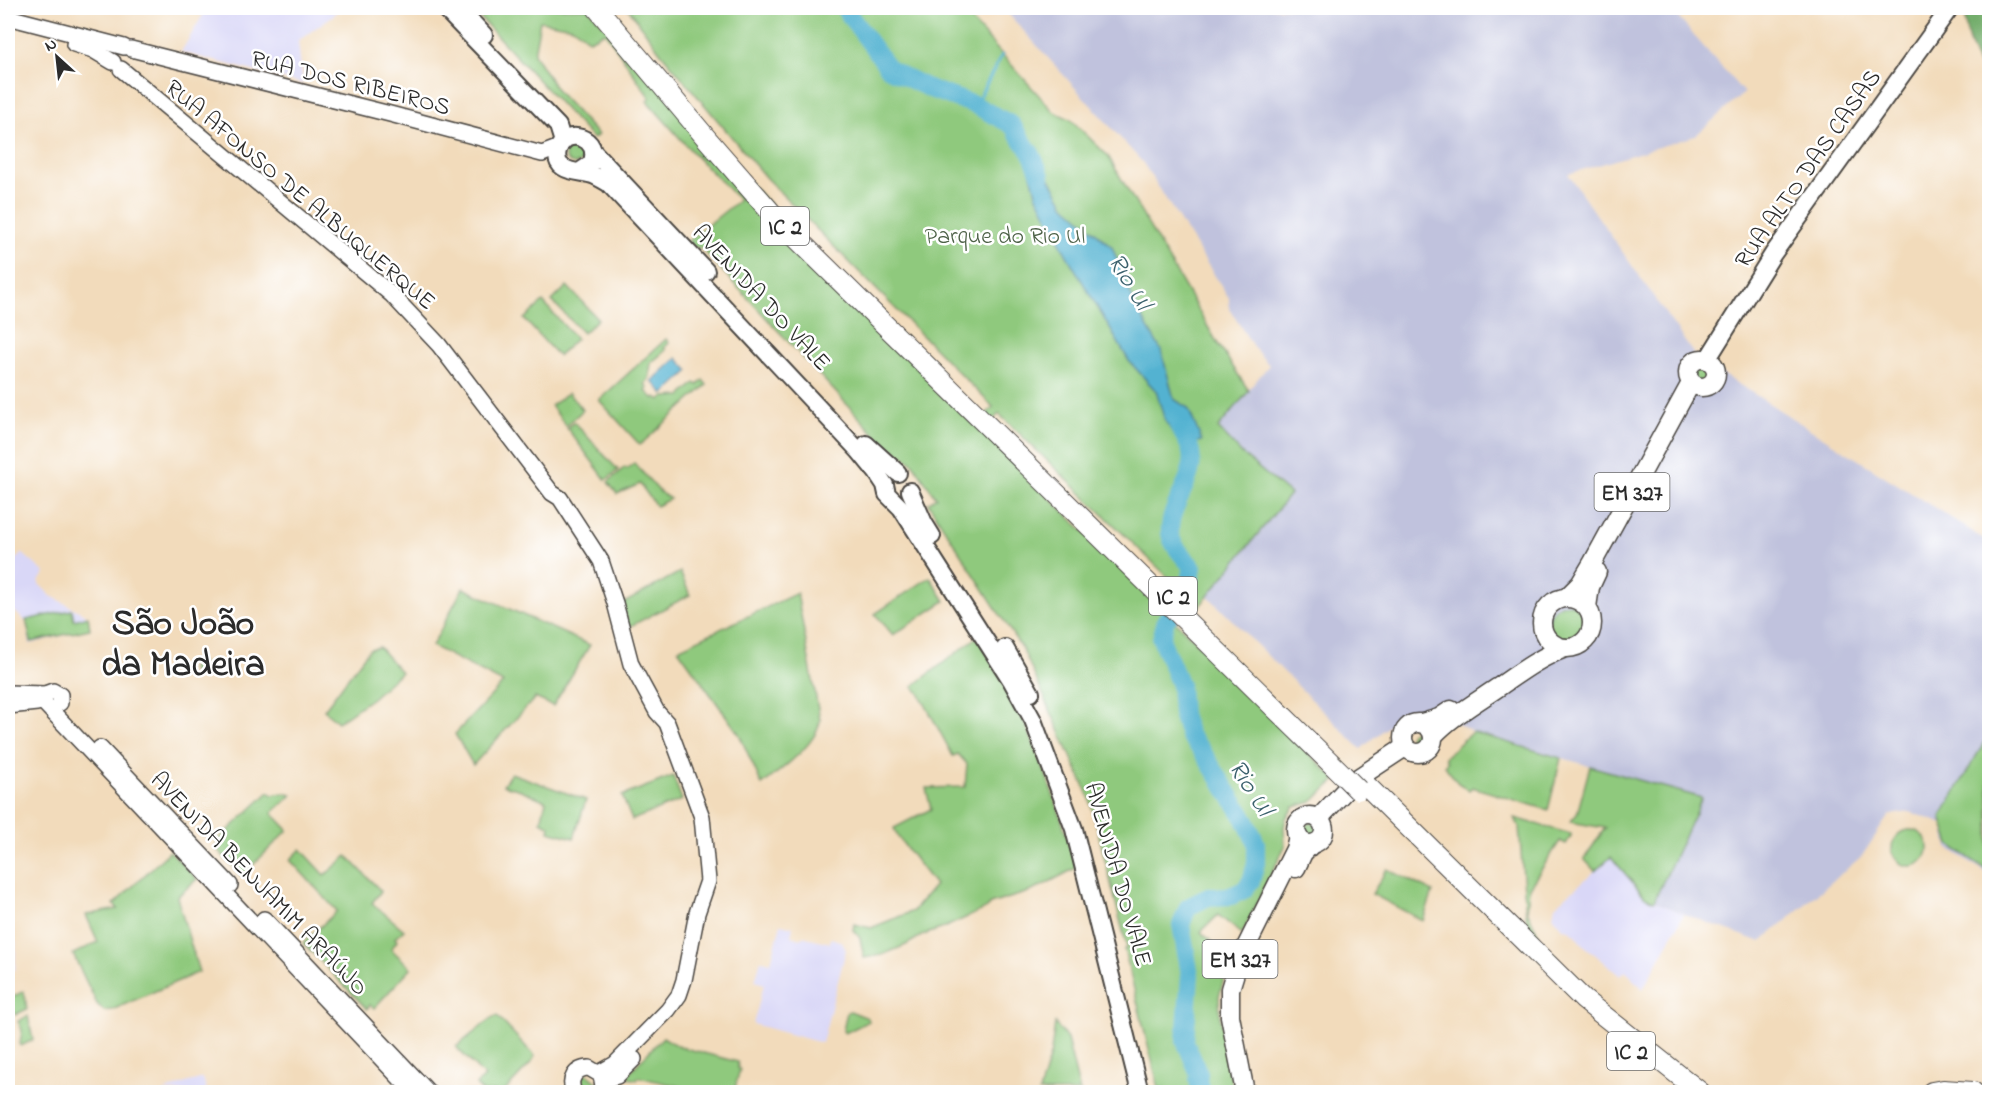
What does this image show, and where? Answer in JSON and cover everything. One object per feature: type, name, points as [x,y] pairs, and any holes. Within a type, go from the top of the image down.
[{"type":"highway","name":"IC 2","points":[[597,8],[775,217],[1346,772]]},
{"type":"highway","name":"IC 2","points":[[607,8],[780,212],[1584,1008],[1680,1092]]},
{"type":"highway","name":"IC 2","points":[[1361,787],[1584,1000],[1700,1092]]},
{"type":"highway","points":[[1661,1061],[1712,1092]]},
{"type":"highway","points":[[1932,1092],[1942,1090],[1973,1092]]},
{"type":"main road","name":"AVENIDA DO VALE","points":[[444,8],[558,126],[567,142]]},
{"type":"main road","name":"AVENIDA DO VALE","points":[[462,8],[471,21],[570,125],[567,142],[558,158],[571,170],[594,175],[608,183],[834,423],[877,473],[1011,680],[1033,720],[1074,829],[1140,1092]]},
{"type":"main road","name":"RUA ALTO DAS CASAS","points":[[1707,360],[1773,254],[1950,8]]},
{"type":"main road","name":"AVENIDA DO VALE","points":[[567,142],[588,141],[594,151],[876,455],[897,473],[909,479],[910,491],[924,523],[1021,673],[1043,715],[1085,826],[1151,1092]]},
{"type":"main road","points":[[571,170],[591,164],[594,151]]},
{"type":"main road","name":"EM 327","points":[[1695,385],[1704,388],[1712,384],[1716,375],[1714,366],[1707,360]]},
{"type":"main road","name":"EM 327","points":[[1428,730],[1439,718],[1522,660],[1536,647],[1542,629],[1541,621],[1547,607],[1552,602],[1567,597],[1580,584],[1695,385]]},
{"type":"main road","name":"EM 327","points":[[1428,730],[1442,726],[1549,654],[1582,643],[1588,637],[1592,622],[1587,608],[1590,587],[1695,385]]},
{"type":"main road","points":[[897,473],[889,477],[888,491],[903,498],[910,491]]},
{"type":"main road","points":[[1567,597],[1582,602],[1587,608]]},
{"type":"main road","points":[[1542,629],[1550,642],[1565,648]]},
{"type":"main road","name":"EM 327","points":[[1255,1092],[1239,1016],[1240,991],[1246,967],[1256,944],[1304,853],[1305,840],[1296,828],[1300,820],[1307,816],[1319,818],[1355,780],[1405,747],[1413,753],[1422,753],[1432,745],[1428,730]]},
{"type":"main road","name":"EM 327","points":[[1245,1092],[1230,1016],[1230,989],[1238,963],[1295,849],[1305,840]]},
{"type":"street","points":[[8,17],[126,59]]},
{"type":"street","name":"RUA AFONSO DE ALBUQUERQUE","points":[[8,26],[126,59],[137,75],[397,290],[422,315],[459,360],[558,488],[560,498],[601,561],[631,664],[657,712],[666,723],[702,817],[708,881],[703,896],[705,915],[692,982],[686,998],[675,1014],[617,1076],[600,1082]]},
{"type":"street","name":"RUA DOS RIBEIROS","points":[[126,59],[390,114],[542,154],[567,142]]},
{"type":"street","name":"RUA DOS RIBEIROS","points":[[126,59],[150,61],[571,170]]},
{"type":"street","points":[[8,693],[49,702]]},
{"type":"street","points":[[8,706],[49,702]]},
{"type":"street","name":"AVENIDA BENJAMIM ARAÚJO","points":[[49,702],[413,1092]]},
{"type":"street","name":"AVENIDA BENJAMIM ARAÚJO","points":[[49,702],[428,1092]]},
{"type":"street","points":[[574,1092],[572,1082],[576,1073],[584,1068],[589,1068],[600,1082]]},
{"type":"shaded area","points":[[207,8],[343,8],[298,41],[303,84],[181,52]]},
{"type":"shaded area","points":[[1003,8],[1670,8],[1744,93],[1695,136],[1568,174],[1693,353],[1692,355],[1989,542],[1989,874],[1948,848],[1943,824],[1910,812],[1889,815],[1862,856],[1761,942],[1654,901],[1701,798],[1472,732],[1430,707],[1404,713],[1361,749],[1208,596],[1290,494],[1243,455],[1218,427],[1269,365],[1254,348],[1229,308],[1229,298],[1143,163]]},
{"type":"shaded area","points":[[22,553],[45,573],[39,584],[51,596],[88,616],[90,629],[30,644],[26,622],[8,605],[8,568]]},
{"type":"shaded area","points":[[1611,857],[1645,897],[1684,914],[1643,989],[1626,971],[1620,975],[1580,942],[1571,931],[1563,928],[1553,916],[1555,906]]},
{"type":"shaded area","points":[[781,924],[793,927],[791,936],[801,939],[802,936],[830,943],[831,938],[842,942],[846,950],[822,1043],[753,1024],[764,984],[755,981],[761,960],[771,962]]},
{"type":"shaded area","points":[[8,941],[16,941],[15,970],[8,970]]},
{"type":"shaded area","points":[[203,1078],[207,1092],[163,1092],[186,1083]]},
{"type":"green space","name":"Parque do Rio Ul","points":[[471,8],[588,8],[975,426],[993,407],[766,178],[661,53],[628,8],[960,8],[1054,112],[1070,119],[1108,156],[1218,344],[1249,391],[1218,428],[1243,455],[1290,494],[1199,607],[999,414],[982,431],[1336,780],[1312,802],[1294,807],[1286,818],[1285,846],[1242,934],[1218,915],[1201,932],[1230,958],[1219,996],[1220,1017],[1232,1085],[1226,1089],[1226,1092],[1166,1092],[1165,1088],[1159,1089],[1090,799],[1024,652],[928,503],[936,497],[912,462],[882,442],[701,248],[693,247],[688,241],[739,200],[647,101],[650,98],[605,32],[589,40],[573,27],[540,21],[534,54],[558,92],[598,135],[593,139]]},
{"type":"green space","points":[[1965,8],[1989,8],[1989,80],[1971,47],[1966,27]]},
{"type":"green space","points":[[575,144],[582,147],[585,154],[582,161],[575,164],[568,161],[565,154],[568,147]]},
{"type":"green space","points":[[567,286],[598,319],[583,333],[552,301]]},
{"type":"green space","points":[[543,302],[576,339],[558,356],[524,319]]},
{"type":"green space","points":[[666,339],[669,343],[664,348],[666,350],[651,363],[649,379],[645,384],[648,388],[646,391],[654,399],[656,397],[660,400],[664,397],[681,396],[695,383],[698,385],[703,380],[707,385],[640,445],[599,400]]},
{"type":"green space","points":[[1701,364],[1707,367],[1710,373],[1707,379],[1701,382],[1695,379],[1692,373],[1695,367]]},
{"type":"green space","points":[[568,393],[583,410],[566,426],[551,406]]},
{"type":"green space","points":[[574,422],[618,470],[606,480],[567,428]]},
{"type":"green space","points":[[634,463],[661,493],[670,499],[656,506],[640,484],[617,494],[608,482],[625,467],[627,469]]},
{"type":"green space","points":[[680,572],[690,595],[629,627],[622,604]]},
{"type":"green space","points":[[930,577],[945,601],[893,635],[875,614]]},
{"type":"green space","points":[[463,588],[590,645],[553,706],[535,698],[473,765],[455,734],[503,683],[432,646]]},
{"type":"green space","points":[[797,593],[820,720],[818,729],[806,747],[762,785],[739,734],[678,649]]},
{"type":"green space","points":[[1567,604],[1580,609],[1585,622],[1580,635],[1567,640],[1554,635],[1549,622],[1554,609]]},
{"type":"green space","points":[[72,610],[74,620],[88,616],[90,629],[31,642],[26,620]]},
{"type":"green space","points":[[977,637],[1026,725],[1054,796],[1076,868],[1032,891],[990,904],[985,909],[923,935],[906,945],[882,955],[864,958],[860,938],[853,930],[854,924],[871,928],[913,911],[935,885],[898,837],[894,828],[931,809],[926,788],[965,787],[967,764],[958,754],[953,756],[913,686]]},
{"type":"green space","points":[[379,647],[401,672],[372,698],[338,722],[324,710],[370,649]]},
{"type":"green space","points":[[199,662],[204,664],[206,669],[204,674],[199,676],[194,674],[192,669],[194,664]]},
{"type":"green space","points":[[1417,730],[1423,732],[1425,738],[1423,744],[1417,746],[1411,744],[1409,738],[1411,732]]},
{"type":"green space","points":[[1472,732],[1561,758],[1548,810],[1472,787],[1469,790],[1458,783],[1444,765],[1447,762],[1445,757]]},
{"type":"green space","points":[[1989,734],[1989,871],[1950,845],[1941,817]]},
{"type":"green space","points":[[1590,766],[1702,798],[1654,901],[1645,897],[1611,857],[1595,871],[1584,859],[1605,828],[1570,822],[1577,814]]},
{"type":"green space","points":[[511,773],[586,800],[574,838],[549,831],[550,826],[541,821],[546,801],[503,785]]},
{"type":"green space","points":[[673,776],[682,800],[632,820],[622,796]]},
{"type":"green space","points":[[269,792],[272,795],[283,793],[292,795],[272,813],[288,830],[242,876],[217,849],[217,841]]},
{"type":"green space","points":[[1515,818],[1571,834],[1566,844],[1560,841],[1529,888],[1527,911],[1539,935],[1537,937],[1527,927],[1519,827]]},
{"type":"green space","points":[[1312,823],[1320,831],[1312,839],[1304,831]]},
{"type":"green space","points":[[1910,830],[1923,835],[1928,848],[1923,861],[1910,866],[1897,861],[1892,848],[1897,835]]},
{"type":"green space","points":[[301,849],[325,875],[347,856],[381,891],[372,903],[404,930],[395,938],[397,941],[391,949],[411,968],[374,1008],[370,1005],[367,1009],[303,943],[337,911],[290,860]]},
{"type":"green space","points":[[170,851],[197,879],[177,897],[199,972],[112,1010],[104,1011],[97,1004],[73,954],[98,942],[86,915],[118,909],[114,904]]},
{"type":"green space","points":[[1387,869],[1433,892],[1423,921],[1372,894]]},
{"type":"green space","points":[[24,991],[27,1009],[15,1015],[8,999]]},
{"type":"green space","points":[[847,1012],[868,1018],[869,1021],[845,1033],[843,1031]]},
{"type":"green space","points":[[28,1016],[33,1040],[21,1046],[22,1030],[18,1021]]},
{"type":"green space","points":[[497,1016],[535,1056],[504,1092],[483,1092],[476,1085],[485,1077],[456,1047]]},
{"type":"green space","points":[[1055,1023],[1067,1039],[1080,1092],[1039,1092],[1051,1052]]},
{"type":"green space","points":[[663,1037],[677,1046],[738,1062],[738,1069],[740,1069],[734,1092],[703,1092],[639,1077],[637,1080],[629,1078],[628,1074]]},
{"type":"green space","points":[[586,1073],[597,1082],[591,1092],[580,1091],[578,1078]]},
{"type":"water","points":[[1032,155],[1043,167],[1065,205],[1112,247],[1136,307],[1161,350],[1174,399],[1188,408],[1202,441],[1181,445],[1165,421],[1156,391],[1129,361],[1066,254],[1036,194],[1028,162]]},
{"type":"water","points":[[677,358],[689,371],[664,394],[652,381]]},
{"type":"water","points":[[1202,1073],[1207,1092],[1194,1092],[1191,1075]]},
{"type":"waterway","name":"Rio Ul","points":[[844,8],[889,69],[930,89],[975,105],[1012,125],[1032,155],[1041,176]]},
{"type":"waterway","points":[[975,105],[1002,55]]},
{"type":"waterway","name":"Rio Ul","points":[[1177,423],[1190,448],[1192,459],[1187,480],[1171,522],[1170,533],[1179,552],[1193,568],[1187,592],[1183,597]]},
{"type":"waterway","name":"Rio Ul","points":[[1171,614],[1166,620],[1161,639],[1180,685],[1182,714],[1189,735],[1202,751],[1245,819],[1256,843],[1256,863],[1251,881],[1244,890],[1231,896],[1208,897],[1188,907],[1181,925],[1190,975],[1185,1041],[1199,1074],[1201,1092]]},
{"type":"district","name":"São João da Madeira","points":[[183,642]]}]
